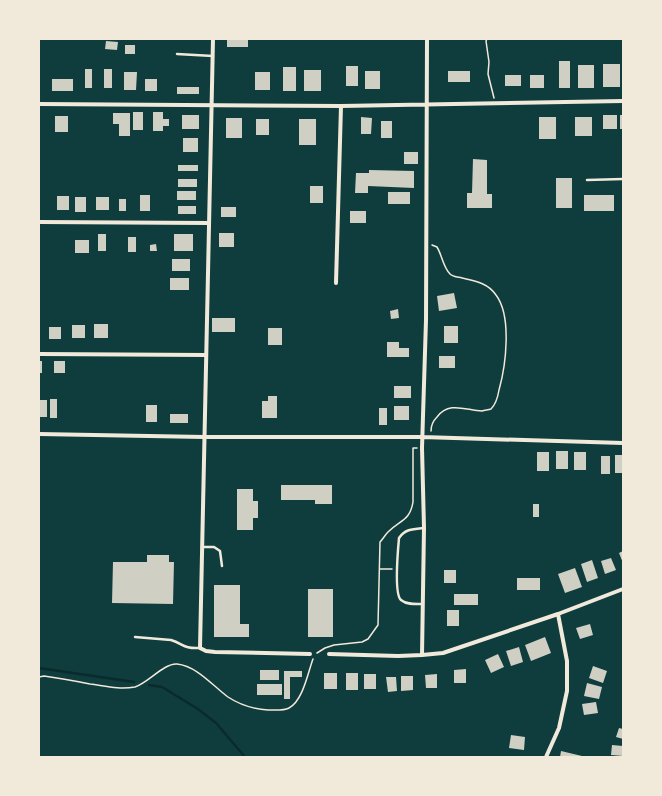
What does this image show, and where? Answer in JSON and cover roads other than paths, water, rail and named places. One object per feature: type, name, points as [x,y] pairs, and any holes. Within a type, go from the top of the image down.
[{"type":"street","points":[[213,39],[200,648],[206,651],[215,652],[313,655]]},
{"type":"street","points":[[422,655],[424,528],[422,437],[426,320],[427,39]]},
{"type":"street","points":[[39,104],[341,106],[623,101]]},
{"type":"street","points":[[336,283],[341,106]]},
{"type":"street","points":[[39,222],[209,223]]},
{"type":"street","points":[[39,354],[206,355]]},
{"type":"street","points":[[39,434],[204,437],[422,437],[623,443]]},
{"type":"street","points":[[329,654],[422,655],[443,653],[558,614],[623,589]]},
{"type":"street","points":[[546,757],[559,728],[567,691],[567,661],[558,614]]},
{"type":"lane","points":[[177,54],[213,56]]},
{"type":"lane","points":[[587,180],[623,179]]},
{"type":"lane","points":[[423,604],[406,603],[400,599],[397,594],[399,538],[402,533],[410,529],[424,528]]},
{"type":"lane","points":[[202,547],[214,547],[220,551],[222,566]]},
{"type":"lane","points":[[135,637],[171,640],[190,649],[200,648]]},
{"type":"waterway","points":[[39,668],[134,682]]},
{"type":"waterway","points":[[149,685],[162,687],[198,709],[216,723],[245,757]]}]
